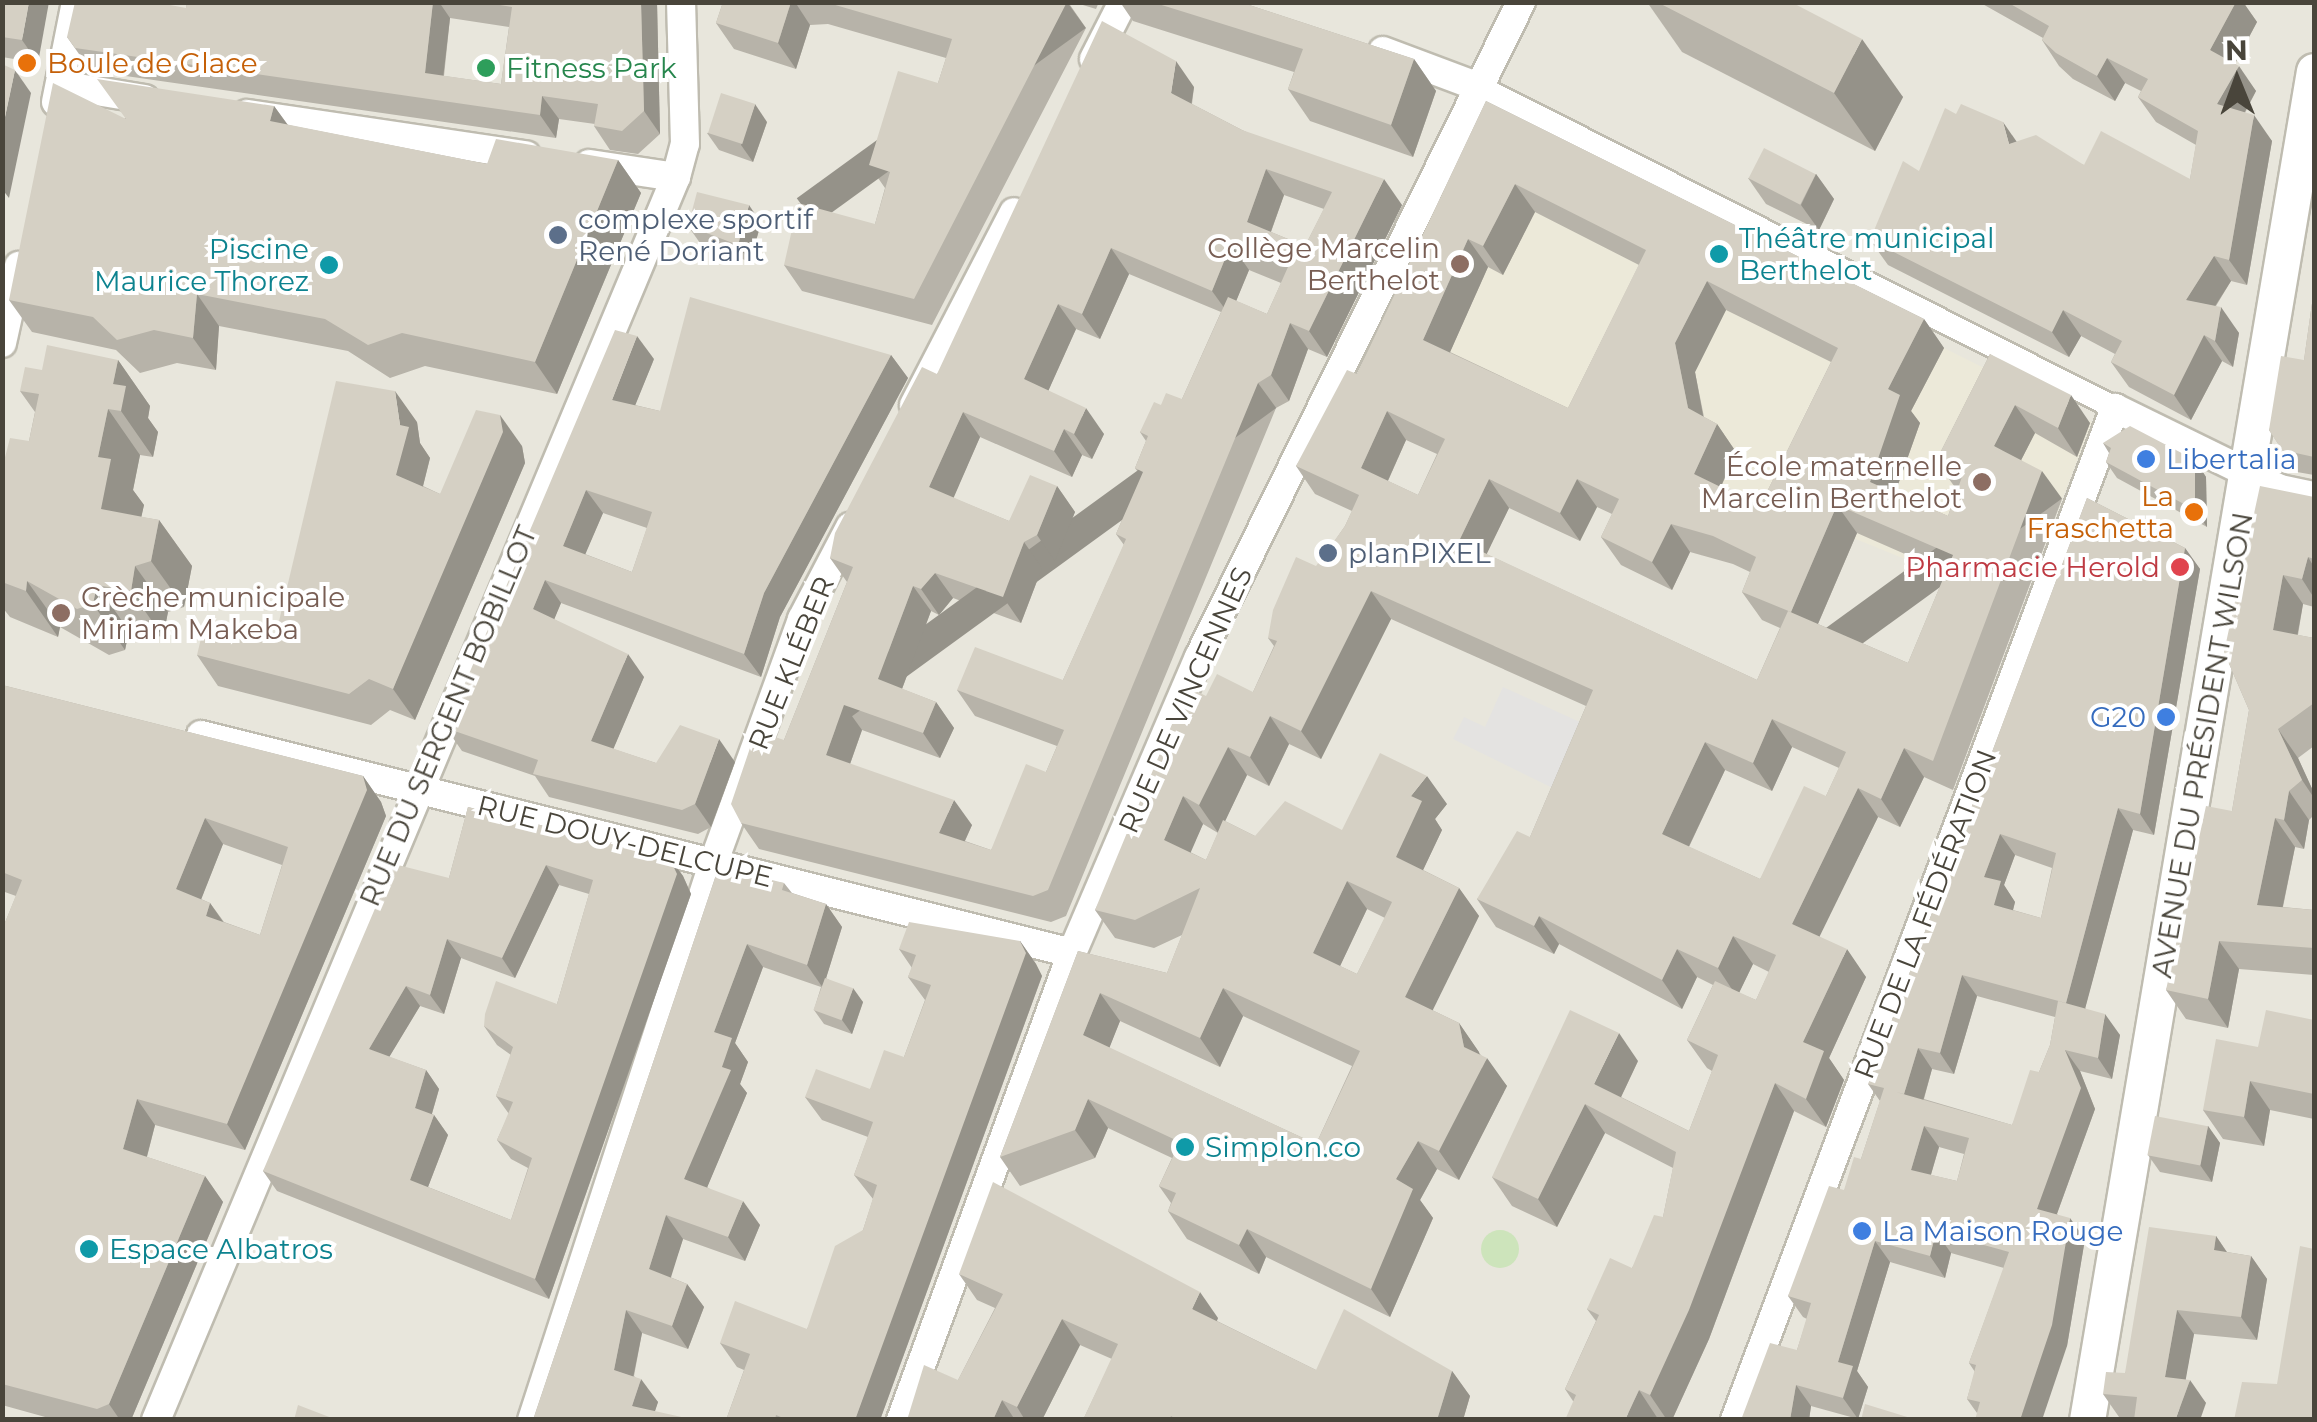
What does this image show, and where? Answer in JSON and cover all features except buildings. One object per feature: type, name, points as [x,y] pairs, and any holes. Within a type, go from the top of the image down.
[{"type":"street","points":[[50,125],[76,2]]},
{"type":"street","name":"RUE DU SERGENT BOBILLOT","points":[[156,1420],[416,788],[676,177],[685,144],[681,2]]},
{"type":"street","points":[[1078,90],[1123,2]]},
{"type":"street","name":"RUE DE VINCENNES","points":[[901,1420],[1072,953],[1199,657],[1484,89],[1521,2]]},
{"type":"street","points":[[1355,42],[1484,89],[2115,408],[2248,473],[2314,496]]},
{"type":"street","name":"AVENUE DU PRÉSIDENT WILSON","points":[[2087,1420],[2314,70]]},
{"type":"street","points":[[60,84],[178,103]]},
{"type":"street","points":[[217,109],[676,177]]},
{"type":"street","points":[[896,439],[1032,177]]},
{"type":"street","points":[[2,343],[26,234]]},
{"type":"street","name":"RUE DE LA FÉDÉRATION","points":[[1735,1420],[2115,408]]},
{"type":"street","name":"RUE KLÉBER","points":[[532,1420],[714,864],[802,619],[862,504]]},
{"type":"street","name":"RUE DOUY-DELCUPE","points":[[172,728],[1072,953]]},
{"type":"shaded area","points":[[3,3],[2314,3],[2314,1419],[3,1419]]},
{"type":"shaded area","points":[[1500,126],[2092,422],[2021,606],[1387,349]]},
{"type":"shaded area","points":[[1503,687],[1606,734],[1575,799],[1453,739],[1464,717],[1485,727]]},
{"type":"green space","points":[[1500,1230],[1514,1235],[1519,1249],[1514,1263],[1500,1268],[1486,1263],[1481,1249],[1486,1235]]},
{"type":"place","name":"Boule de Glace","points":[[27,63]]},
{"type":"place","name":"Fitness Park","points":[[486,68]]},
{"type":"place","name":"complexe sportif René Doriant","points":[[558,235]]},
{"type":"place","name":"Théâtre municipal Berthelot","points":[[1719,254]]},
{"type":"place","name":"Collège Marcelin Berthelot","points":[[1460,264]]},
{"type":"place","name":"Piscine Maurice Thorez","points":[[329,265]]},
{"type":"place","name":"Libertalia","points":[[2146,459]]},
{"type":"place","name":"École maternelle Marcelin Berthelot","points":[[1982,482]]},
{"type":"place","name":"La Fraschetta","points":[[2194,512]]},
{"type":"place","name":"planPIXEL","points":[[1328,553]]},
{"type":"place","name":"Pharmacie Herold","points":[[2180,567]]},
{"type":"place","name":"Crèche municipale Miriam Makeba","points":[[61,613]]},
{"type":"place","name":"G20","points":[[2166,717]]},
{"type":"place","name":"Simplon.co","points":[[1185,1147]]},
{"type":"place","name":"La Maison Rouge","points":[[1862,1231]]},
{"type":"place","name":"Espace Albatros","points":[[89,1249]]}]
